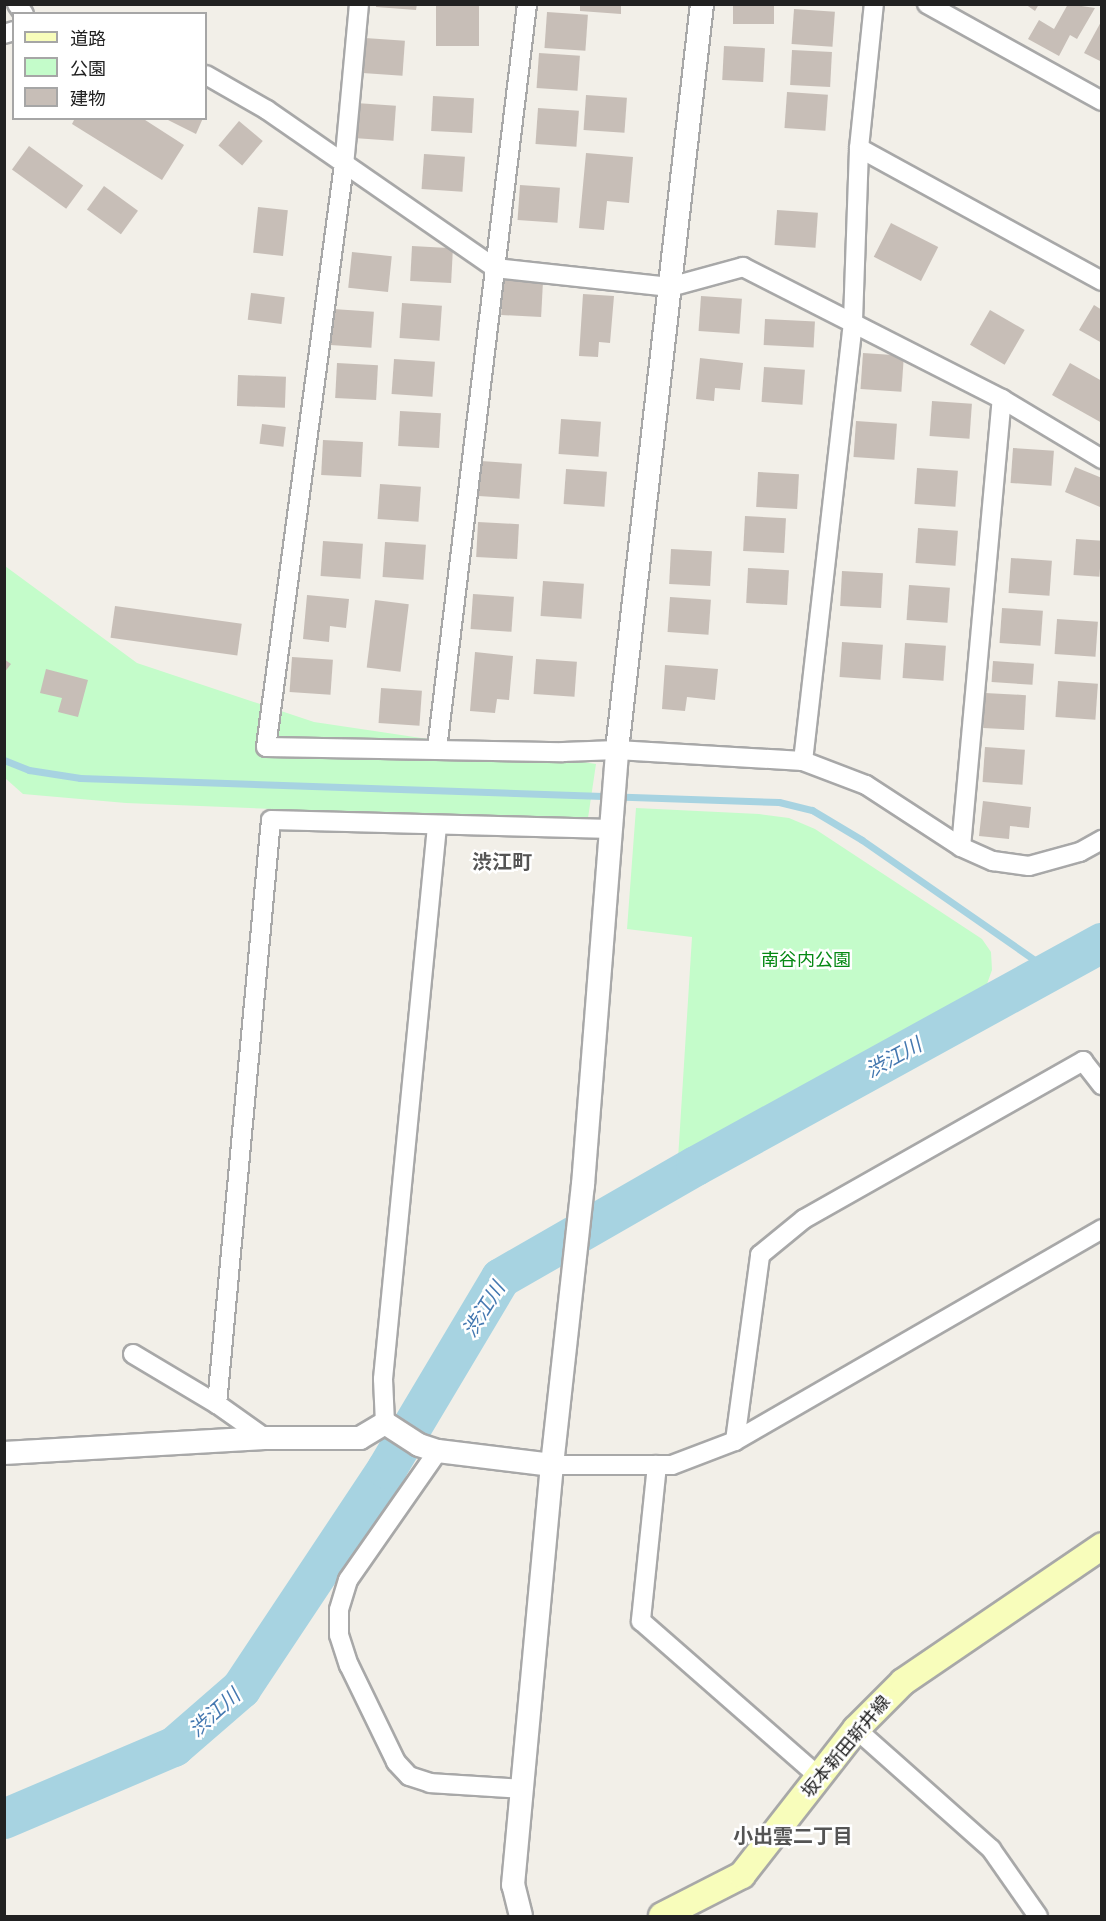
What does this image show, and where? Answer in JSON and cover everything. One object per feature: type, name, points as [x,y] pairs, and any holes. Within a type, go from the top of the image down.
[{"type":"main road","name":"坂本新田新井線","points":[[662,1917],[741,1875],[856,1730],[903,1682],[1101,1546]]},
{"type":"street","points":[[359,4],[344,165],[266,747],[437,749],[616,759],[803,761],[866,784],[961,847],[993,861],[1029,866],[1080,852],[1101,840]]},
{"type":"street","points":[[437,749],[527,4]]},
{"type":"street","points":[[521,1917],[513,1886],[524,1789],[552,1465],[583,1185],[613,825],[616,759],[702,4]]},
{"type":"street","points":[[803,761],[853,321],[859,148],[874,4]]},
{"type":"street","points":[[927,4],[1101,101]]},
{"type":"street","points":[[207,76],[267,110],[495,268],[670,287],[742,267],[853,321],[1002,399],[1101,459]]},
{"type":"street","points":[[859,148],[1101,280]]},
{"type":"street","points":[[961,847],[1002,399]]},
{"type":"street","points":[[218,1404],[271,819],[437,826],[613,825]]},
{"type":"street","points":[[385,1423],[383,1379],[437,826]]},
{"type":"street","points":[[735,1441],[760,1255],[804,1219],[1083,1061],[1101,1085]]},
{"type":"street","points":[[385,1423],[428,1448],[552,1465],[672,1465],[735,1441],[1101,1229]]},
{"type":"street","points":[[133,1354],[218,1404],[265,1438]]},
{"type":"street","points":[[4,1453],[265,1438],[360,1438],[385,1423]]},
{"type":"street","points":[[428,1448],[348,1580],[339,1610],[339,1635],[349,1665],[396,1762],[409,1776],[430,1783],[524,1789]]},
{"type":"street","points":[[657,1465],[641,1622],[819,1776]]},
{"type":"street","points":[[856,1730],[991,1849],[1038,1917]]},
{"type":"green space","points":[[5,566],[137,663],[314,722],[596,764],[588,818],[347,812],[126,803],[23,794],[5,778]]},
{"type":"green space","name":"南谷内公園","points":[[636,808],[759,814],[789,818],[815,829],[982,939],[991,952],[992,970],[987,984],[978,997],[678,1159],[692,937],[627,929]]},
{"type":"building","points":[[376,4],[417,4],[416,10],[376,7]]},
{"type":"building","points":[[436,4],[479,4],[479,46],[436,46]]},
{"type":"building","points":[[580,4],[621,4],[621,14],[580,11]]},
{"type":"building","points":[[733,4],[774,4],[774,24],[733,24]]},
{"type":"building","points":[[1025,4],[1039,4],[1035,11]]},
{"type":"building","points":[[1068,4],[1095,8],[1077,39],[1070,35],[1059,56],[1028,39],[1039,20],[1054,29]]},
{"type":"building","points":[[794,9],[835,12],[832,47],[792,44]]},
{"type":"building","points":[[547,12],[588,15],[585,51],[544,48]]},
{"type":"building","points":[[1102,20],[1102,62],[1084,53]]},
{"type":"building","points":[[365,38],[405,41],[402,76],[363,73]]},
{"type":"building","points":[[724,46],[765,48],[763,82],[722,80]]},
{"type":"building","points":[[792,50],[832,52],[830,87],[790,85]]},
{"type":"building","points":[[539,53],[580,56],[577,91],[537,88]]},
{"type":"building","points":[[787,92],[828,95],[825,131],[784,128]]},
{"type":"building","points":[[586,95],[627,98],[624,133],[584,130]]},
{"type":"building","points":[[433,96],[474,98],[472,133],[431,131]]},
{"type":"building","points":[[356,103],[396,106],[393,141],[354,138]]},
{"type":"building","points":[[538,108],[579,111],[576,147],[535,144]]},
{"type":"building","points":[[74,120],[145,120],[184,145],[162,180],[72,124]]},
{"type":"building","points":[[168,120],[202,120],[196,134]]},
{"type":"building","points":[[239,121],[263,141],[242,165],[218,146]]},
{"type":"building","points":[[29,146],[83,185],[66,209],[12,169]]},
{"type":"building","points":[[586,153],[633,157],[629,203],[607,201],[604,230],[579,228]]},
{"type":"building","points":[[424,154],[465,157],[462,192],[422,189]]},
{"type":"building","points":[[520,185],[560,188],[557,223],[518,220]]},
{"type":"building","points":[[104,186],[138,211],[121,234],[87,209]]},
{"type":"building","points":[[258,207],[288,210],[283,256],[253,253]]},
{"type":"building","points":[[777,210],[818,213],[815,248],[775,245]]},
{"type":"building","points":[[891,223],[938,247],[921,281],[874,257]]},
{"type":"building","points":[[412,246],[453,248],[451,283],[410,281]]},
{"type":"building","points":[[352,252],[392,256],[388,292],[348,288]]},
{"type":"building","points":[[503,280],[543,282],[541,317],[501,315]]},
{"type":"building","points":[[251,293],[285,297],[281,324],[248,320]]},
{"type":"building","points":[[583,294],[614,296],[610,343],[599,342],[598,357],[579,356]]},
{"type":"building","points":[[701,296],[742,299],[739,334],[699,331]]},
{"type":"building","points":[[402,303],[442,306],[439,341],[400,338]]},
{"type":"building","points":[[1094,305],[1102,310],[1102,343],[1079,330]]},
{"type":"building","points":[[333,309],[374,312],[371,348],[330,345]]},
{"type":"building","points":[[990,310],[1025,330],[1005,365],[970,345]]},
{"type":"building","points":[[765,319],[815,322],[814,348],[764,345]]},
{"type":"building","points":[[863,353],[904,356],[901,392],[860,389]]},
{"type":"building","points":[[700,358],[743,363],[740,390],[715,388],[714,401],[696,399]]},
{"type":"building","points":[[394,359],[435,362],[432,397],[392,394]]},
{"type":"building","points":[[337,363],[378,365],[376,400],[335,398]]},
{"type":"building","points":[[1070,363],[1102,381],[1102,423],[1052,395]]},
{"type":"building","points":[[764,367],[805,370],[802,405],[762,402]]},
{"type":"building","points":[[238,375],[286,377],[285,408],[237,406]]},
{"type":"building","points":[[932,401],[972,404],[969,439],[930,436]]},
{"type":"building","points":[[400,411],[441,413],[439,448],[398,446]]},
{"type":"building","points":[[561,419],[601,422],[598,457],[559,454]]},
{"type":"building","points":[[856,421],[897,424],[894,460],[853,457]]},
{"type":"building","points":[[262,424],[286,427],[283,447],[260,444]]},
{"type":"building","points":[[323,440],[363,442],[361,477],[321,475]]},
{"type":"building","points":[[1013,448],[1054,451],[1051,486],[1011,483]]},
{"type":"building","points":[[481,461],[522,464],[519,499],[479,496]]},
{"type":"building","points":[[1075,467],[1102,478],[1100,507],[1065,492]]},
{"type":"building","points":[[917,468],[958,471],[955,507],[914,504]]},
{"type":"building","points":[[566,469],[607,472],[604,507],[564,504]]},
{"type":"building","points":[[758,472],[799,474],[797,509],[756,507]]},
{"type":"building","points":[[380,484],[421,487],[418,522],[378,519]]},
{"type":"building","points":[[745,516],[786,518],[784,553],[743,551]]},
{"type":"building","points":[[478,522],[519,524],[517,559],[476,557]]},
{"type":"building","points":[[918,528],[958,531],[955,566],[916,563]]},
{"type":"building","points":[[1076,539],[1102,541],[1099,577],[1073,575]]},
{"type":"building","points":[[323,541],[363,544],[360,579],[321,576]]},
{"type":"building","points":[[385,542],[426,545],[423,580],[383,577]]},
{"type":"building","points":[[671,549],[712,551],[710,586],[669,584]]},
{"type":"building","points":[[1011,558],[1052,561],[1049,596],[1009,593]]},
{"type":"building","points":[[748,568],[789,570],[787,605],[746,603]]},
{"type":"building","points":[[842,571],[883,573],[881,608],[840,606]]},
{"type":"building","points":[[543,581],[584,584],[581,619],[541,616]]},
{"type":"building","points":[[909,585],[950,588],[947,623],[907,620]]},
{"type":"building","points":[[473,594],[514,597],[511,632],[471,629]]},
{"type":"building","points":[[307,595],[349,599],[346,628],[330,626],[329,642],[303,639]]},
{"type":"building","points":[[670,597],[711,600],[708,635],[668,632]]},
{"type":"building","points":[[375,600],[409,604],[400,672],[367,667]]},
{"type":"building","points":[[115,606],[242,624],[237,656],[111,638]]},
{"type":"building","points":[[1002,608],[1043,611],[1040,646],[1000,643]]},
{"type":"building","points":[[1057,619],[1098,622],[1095,657],[1055,654]]},
{"type":"building","points":[[842,642],[883,645],[880,680],[840,677]]},
{"type":"building","points":[[905,643],[946,646],[943,681],[903,678]]},
{"type":"building","points":[[475,652],[513,656],[509,700],[497,699],[495,713],[470,711]]},
{"type":"building","points":[[292,657],[333,660],[330,695],[290,692]]},
{"type":"building","points":[[4,659],[11,664],[4,673]]},
{"type":"building","points":[[536,659],[577,662],[574,697],[534,694]]},
{"type":"building","points":[[993,661],[1034,664],[1032,685],[992,682]]},
{"type":"building","points":[[665,665],[718,669],[715,700],[687,697],[685,711],[662,709]]},
{"type":"building","points":[[46,669],[88,680],[78,717],[58,712],[62,698],[40,693]]},
{"type":"building","points":[[1058,681],[1098,684],[1095,720],[1055,717]]},
{"type":"building","points":[[381,688],[422,691],[419,726],[379,723]]},
{"type":"building","points":[[985,693],[1026,695],[1024,730],[983,728]]},
{"type":"building","points":[[985,747],[1025,750],[1022,785],[983,782]]},
{"type":"building","points":[[983,801],[1031,807],[1029,828],[1010,826],[1009,839],[979,836]]},
{"type":"waterway","points":[[4,760],[29,770],[80,778],[779,802],[812,810],[862,840],[1052,972]]},
{"type":"waterway","name":"渋江川","points":[[4,1819],[174,1747],[241,1689],[387,1469],[501,1278],[696,1166],[1102,943]]},
{"type":"district","name":"渋江町","points":[[502,861]]},
{"type":"district","name":"小出雲二丁目","points":[[793,1835]]}]
